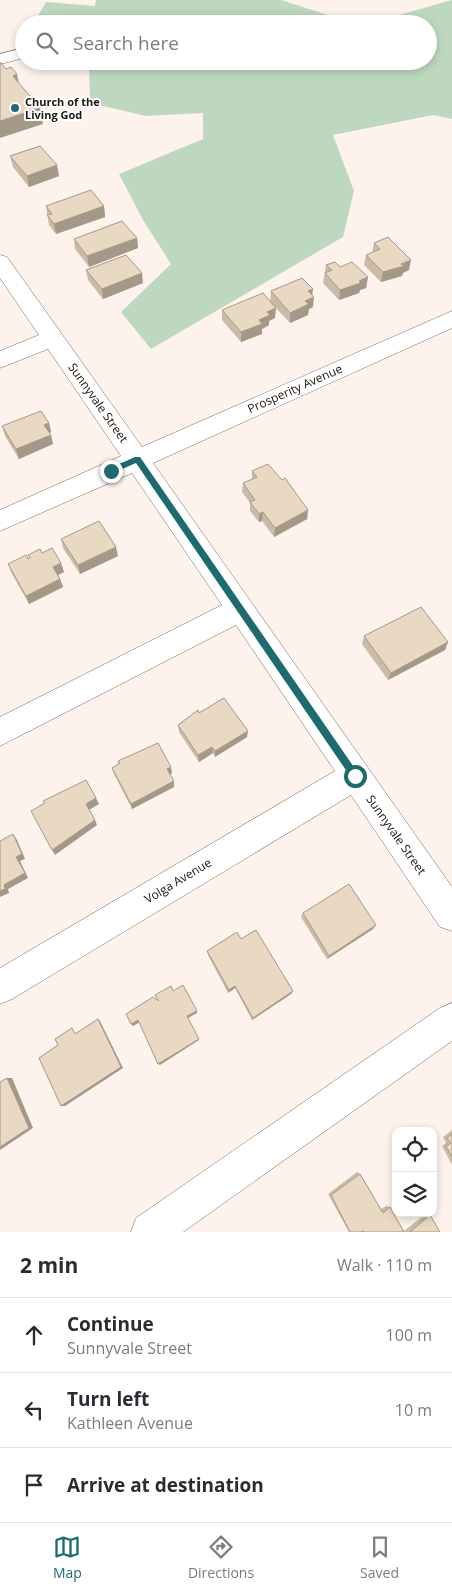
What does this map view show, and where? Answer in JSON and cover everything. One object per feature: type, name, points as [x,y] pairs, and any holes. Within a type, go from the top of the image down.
[{"type":"street","points":[[0,59],[15,56]]},
{"type":"street","name":"Sunnyvale Street","points":[[0,262],[452,914]]},
{"type":"street","name":"Prosperity Avenue","points":[[0,521],[452,319]]},
{"type":"street","points":[[0,360],[53,338]]},
{"type":"street","points":[[0,732],[241,609]]},
{"type":"street","name":"Volga Avenue","points":[[0,987],[355,776]]},
{"type":"street","points":[[150,1232],[452,1020]]},
{"type":"green space","points":[[96,0],[281,0],[328,15],[38,15],[46,2],[95,6]]},
{"type":"green space","points":[[452,0],[452,119],[433,115],[333,135],[354,191],[343,237],[151,349],[121,312],[171,264],[143,220],[119,174],[203,139],[203,113],[146,116],[90,103],[89,70],[437,70],[437,15],[399,15]]},
{"type":"building","points":[[0,62],[6,69],[11,67],[17,74],[13,76],[40,108],[0,121]]},
{"type":"building","points":[[40,146],[57,165],[27,176],[10,156]]},
{"type":"building","points":[[91,190],[104,206],[54,224],[47,215],[52,214],[46,206]]},
{"type":"building","points":[[122,221],[137,238],[87,256],[74,239]]},
{"type":"building","points":[[388,237],[411,260],[401,264],[404,266],[383,272],[366,255],[380,249],[374,243]]},
{"type":"building","points":[[126,255],[142,273],[102,289],[86,270]]},
{"type":"building","points":[[335,262],[340,267],[352,262],[368,277],[359,281],[361,283],[340,290],[325,273],[332,270],[326,265]]},
{"type":"building","points":[[302,278],[313,289],[308,291],[314,297],[305,301],[309,304],[290,313],[271,291]]},
{"type":"building","points":[[263,293],[276,308],[267,312],[270,315],[259,320],[262,324],[241,332],[222,310]]},
{"type":"building","points":[[41,411],[49,423],[44,425],[51,435],[16,449],[2,426]]},
{"type":"building","points":[[268,464],[282,480],[285,478],[308,510],[275,528],[263,512],[259,514],[250,502],[255,500],[243,483],[257,477],[252,471]]},
{"type":"building","points":[[99,521],[116,547],[78,565],[61,539]]},
{"type":"building","points":[[52,548],[61,563],[53,567],[60,579],[26,596],[8,564],[26,555],[28,559],[30,558],[28,555],[40,549],[42,553]]},
{"type":"building","points":[[421,607],[448,642],[391,673],[364,636]]},
{"type":"building","points":[[224,698],[248,731],[215,751],[212,747],[198,755],[178,725],[198,710],[199,713]]},
{"type":"building","points":[[158,743],[171,767],[167,769],[174,781],[131,804],[112,768],[120,763],[118,761]]},
{"type":"building","points":[[86,780],[96,798],[86,804],[95,820],[52,850],[31,811],[45,803],[43,801]]},
{"type":"building","points":[[13,834],[22,854],[16,857],[25,873],[4,885],[5,889],[0,891],[0,841]]},
{"type":"building","points":[[349,884],[376,925],[329,956],[303,913]]},
{"type":"building","points":[[256,930],[293,991],[253,1018],[235,986],[229,990],[207,951],[237,932],[241,939]]},
{"type":"building","points":[[183,985],[197,1011],[187,1016],[199,1039],[158,1064],[138,1020],[131,1024],[126,1014],[153,997],[159,1001],[155,995],[171,986],[173,991]]},
{"type":"building","points":[[98,1019],[121,1067],[61,1106],[39,1058],[58,1045],[55,1039],[72,1028],[75,1034]]},
{"type":"building","points":[[7,1078],[29,1128],[0,1147],[0,1082]]},
{"type":"building","points":[[452,1134],[452,1157],[446,1146],[451,1143],[447,1138]]},
{"type":"building","points":[[360,1174],[383,1213],[390,1207],[392,1217],[396,1217],[404,1232],[350,1232],[331,1195]]},
{"type":"building","points":[[428,1217],[431,1217],[440,1232],[410,1232]]},
{"type":"place","name":"Church of the Living God","points":[[15,108]]},
{"type":"route","points":[[111,471],[137,459],[355,776]]}]
